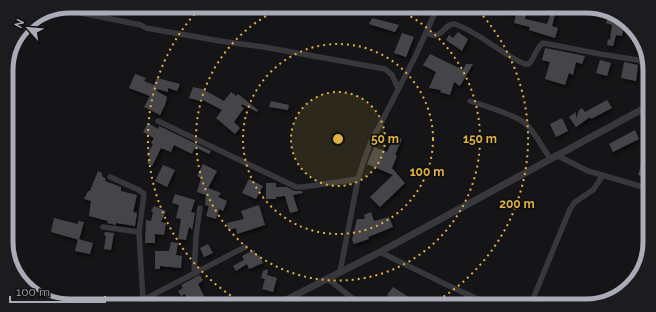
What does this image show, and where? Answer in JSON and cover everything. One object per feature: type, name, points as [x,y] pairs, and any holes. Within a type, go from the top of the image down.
[{"type":"street","points":[[81,13],[141,25],[146,28],[264,47],[385,70],[392,75],[398,88]]},
{"type":"street","points":[[340,272],[358,179],[370,144],[435,13]]},
{"type":"street","points":[[426,33],[435,36],[449,25],[455,24],[477,34],[498,50],[525,64],[529,64],[532,61],[539,46],[543,43],[638,60],[643,62]]},
{"type":"street","points":[[470,100],[524,122],[553,157],[603,175],[643,187]]},
{"type":"street","points":[[288,299],[380,252],[643,109]]},
{"type":"street","points":[[158,121],[296,187],[358,179]]},
{"type":"street","points":[[533,299],[570,209],[575,202],[593,190],[603,175]]},
{"type":"street","points":[[110,177],[140,190],[144,194],[139,232],[143,299]]},
{"type":"street","points":[[194,274],[194,251],[200,208]]},
{"type":"street","points":[[104,227],[139,232]]},
{"type":"street","points":[[145,299],[245,248]]},
{"type":"street","points":[[380,252],[478,299]]},
{"type":"street","points":[[328,279],[353,299]]},
{"type":"street","points":[[466,299],[468,294]]},
{"type":"building","points":[[508,13],[526,13],[525,19],[547,24],[551,13],[555,13],[552,26],[558,28],[555,38],[529,30],[530,27],[514,23],[516,15]]},
{"type":"building","points":[[608,17],[624,28],[622,36],[616,35],[613,46],[607,45],[608,39],[610,40],[612,25],[606,23]]},
{"type":"building","points":[[372,18],[399,25],[395,32],[369,24]]},
{"type":"building","points":[[458,32],[468,39],[462,51],[446,40],[449,35],[453,38]]},
{"type":"building","points":[[402,33],[414,37],[406,57],[394,53]]},
{"type":"building","points":[[545,48],[585,56],[582,64],[576,62],[573,75],[569,73],[565,85],[545,79],[550,62],[542,60]]},
{"type":"building","points":[[430,54],[463,70],[466,64],[473,64],[460,86],[454,82],[450,95],[440,92],[441,90],[429,88],[436,72],[423,65]]},
{"type":"building","points":[[600,60],[611,63],[607,76],[596,73]]},
{"type":"building","points":[[624,62],[638,65],[636,81],[621,78]]},
{"type":"building","points":[[135,74],[146,78],[144,81],[154,85],[157,78],[180,84],[177,91],[168,88],[168,92],[157,89],[157,91],[167,97],[160,115],[144,107],[150,96],[129,88]]},
{"type":"building","points":[[193,87],[206,90],[224,101],[231,92],[236,96],[238,94],[258,110],[257,112],[242,104],[241,106],[244,108],[234,122],[240,128],[235,134],[216,118],[222,110],[201,99],[200,101],[189,98]]},
{"type":"building","points":[[607,100],[612,108],[591,119],[590,117],[576,127],[569,117],[576,112],[576,119],[579,110],[582,108],[585,112]]},
{"type":"building","points":[[271,101],[289,105],[288,110],[269,107]]},
{"type":"building","points":[[562,118],[568,131],[556,137],[550,124]]},
{"type":"building","points":[[148,123],[158,129],[159,126],[211,151],[209,154],[195,147],[192,154],[174,145],[171,152],[161,148],[152,166],[147,163],[150,157],[147,155],[153,144],[151,143],[154,138],[143,132]]},
{"type":"building","points":[[635,130],[639,139],[613,152],[609,144]]},
{"type":"building","points":[[394,136],[402,139],[395,155],[397,156],[392,168],[405,183],[380,207],[370,197],[393,175],[367,164],[374,147],[387,152]]},
{"type":"building","points":[[203,164],[217,171],[208,188],[221,193],[218,197],[227,201],[223,211],[219,209],[216,219],[206,216],[209,206],[205,205],[206,195],[197,192],[201,178],[197,176]]},
{"type":"building","points":[[163,165],[175,170],[167,187],[155,181]]},
{"type":"building","points":[[641,165],[643,166],[643,177],[638,175]]},
{"type":"building","points":[[98,171],[102,173],[102,176],[106,179],[105,181],[121,187],[121,191],[137,195],[133,212],[137,213],[135,226],[116,223],[116,225],[107,223],[108,221],[89,216],[91,201],[84,199],[88,191],[90,191]]},
{"type":"building","points":[[249,179],[263,186],[256,199],[242,193]]},
{"type":"building","points":[[266,183],[276,183],[276,187],[287,187],[294,191],[302,191],[303,193],[293,195],[298,211],[290,213],[285,196],[276,197],[276,199],[266,199]]},
{"type":"building","points":[[175,194],[195,200],[191,212],[195,213],[192,231],[189,227],[186,240],[178,239],[181,219],[176,218],[179,205],[172,203]]},
{"type":"building","points":[[259,205],[265,225],[237,234],[236,228],[228,230],[227,223],[244,219],[241,211]]},
{"type":"building","points":[[154,206],[166,211],[161,222],[166,223],[164,235],[155,234],[155,243],[145,243],[146,220],[151,221],[153,212],[151,211]]},
{"type":"building","points":[[371,212],[374,221],[389,217],[393,227],[368,237],[369,239],[354,244],[352,240],[357,219],[365,219],[364,215]]},
{"type":"building","points":[[54,218],[78,224],[78,221],[84,222],[79,240],[51,232]]},
{"type":"building","points":[[105,232],[114,233],[111,250],[104,249],[106,236],[104,235]]},
{"type":"building","points":[[78,239],[93,243],[90,254],[75,251]]},
{"type":"building","points":[[171,242],[178,243],[176,255],[182,256],[181,268],[160,266],[160,269],[155,269],[155,251],[169,251]]},
{"type":"building","points":[[208,244],[213,253],[204,257],[200,248]]},
{"type":"building","points":[[254,250],[257,256],[259,255],[263,263],[249,269],[247,264],[236,271],[233,266],[244,260],[242,256]]},
{"type":"building","points":[[268,269],[267,275],[277,278],[273,292],[262,289],[265,279],[261,278],[263,271]]},
{"type":"building","points":[[200,275],[203,280],[198,284],[206,299],[188,299],[185,294],[181,296],[178,291],[183,288],[181,285]]},
{"type":"building","points":[[393,287],[411,299],[392,299],[387,295]]}]
